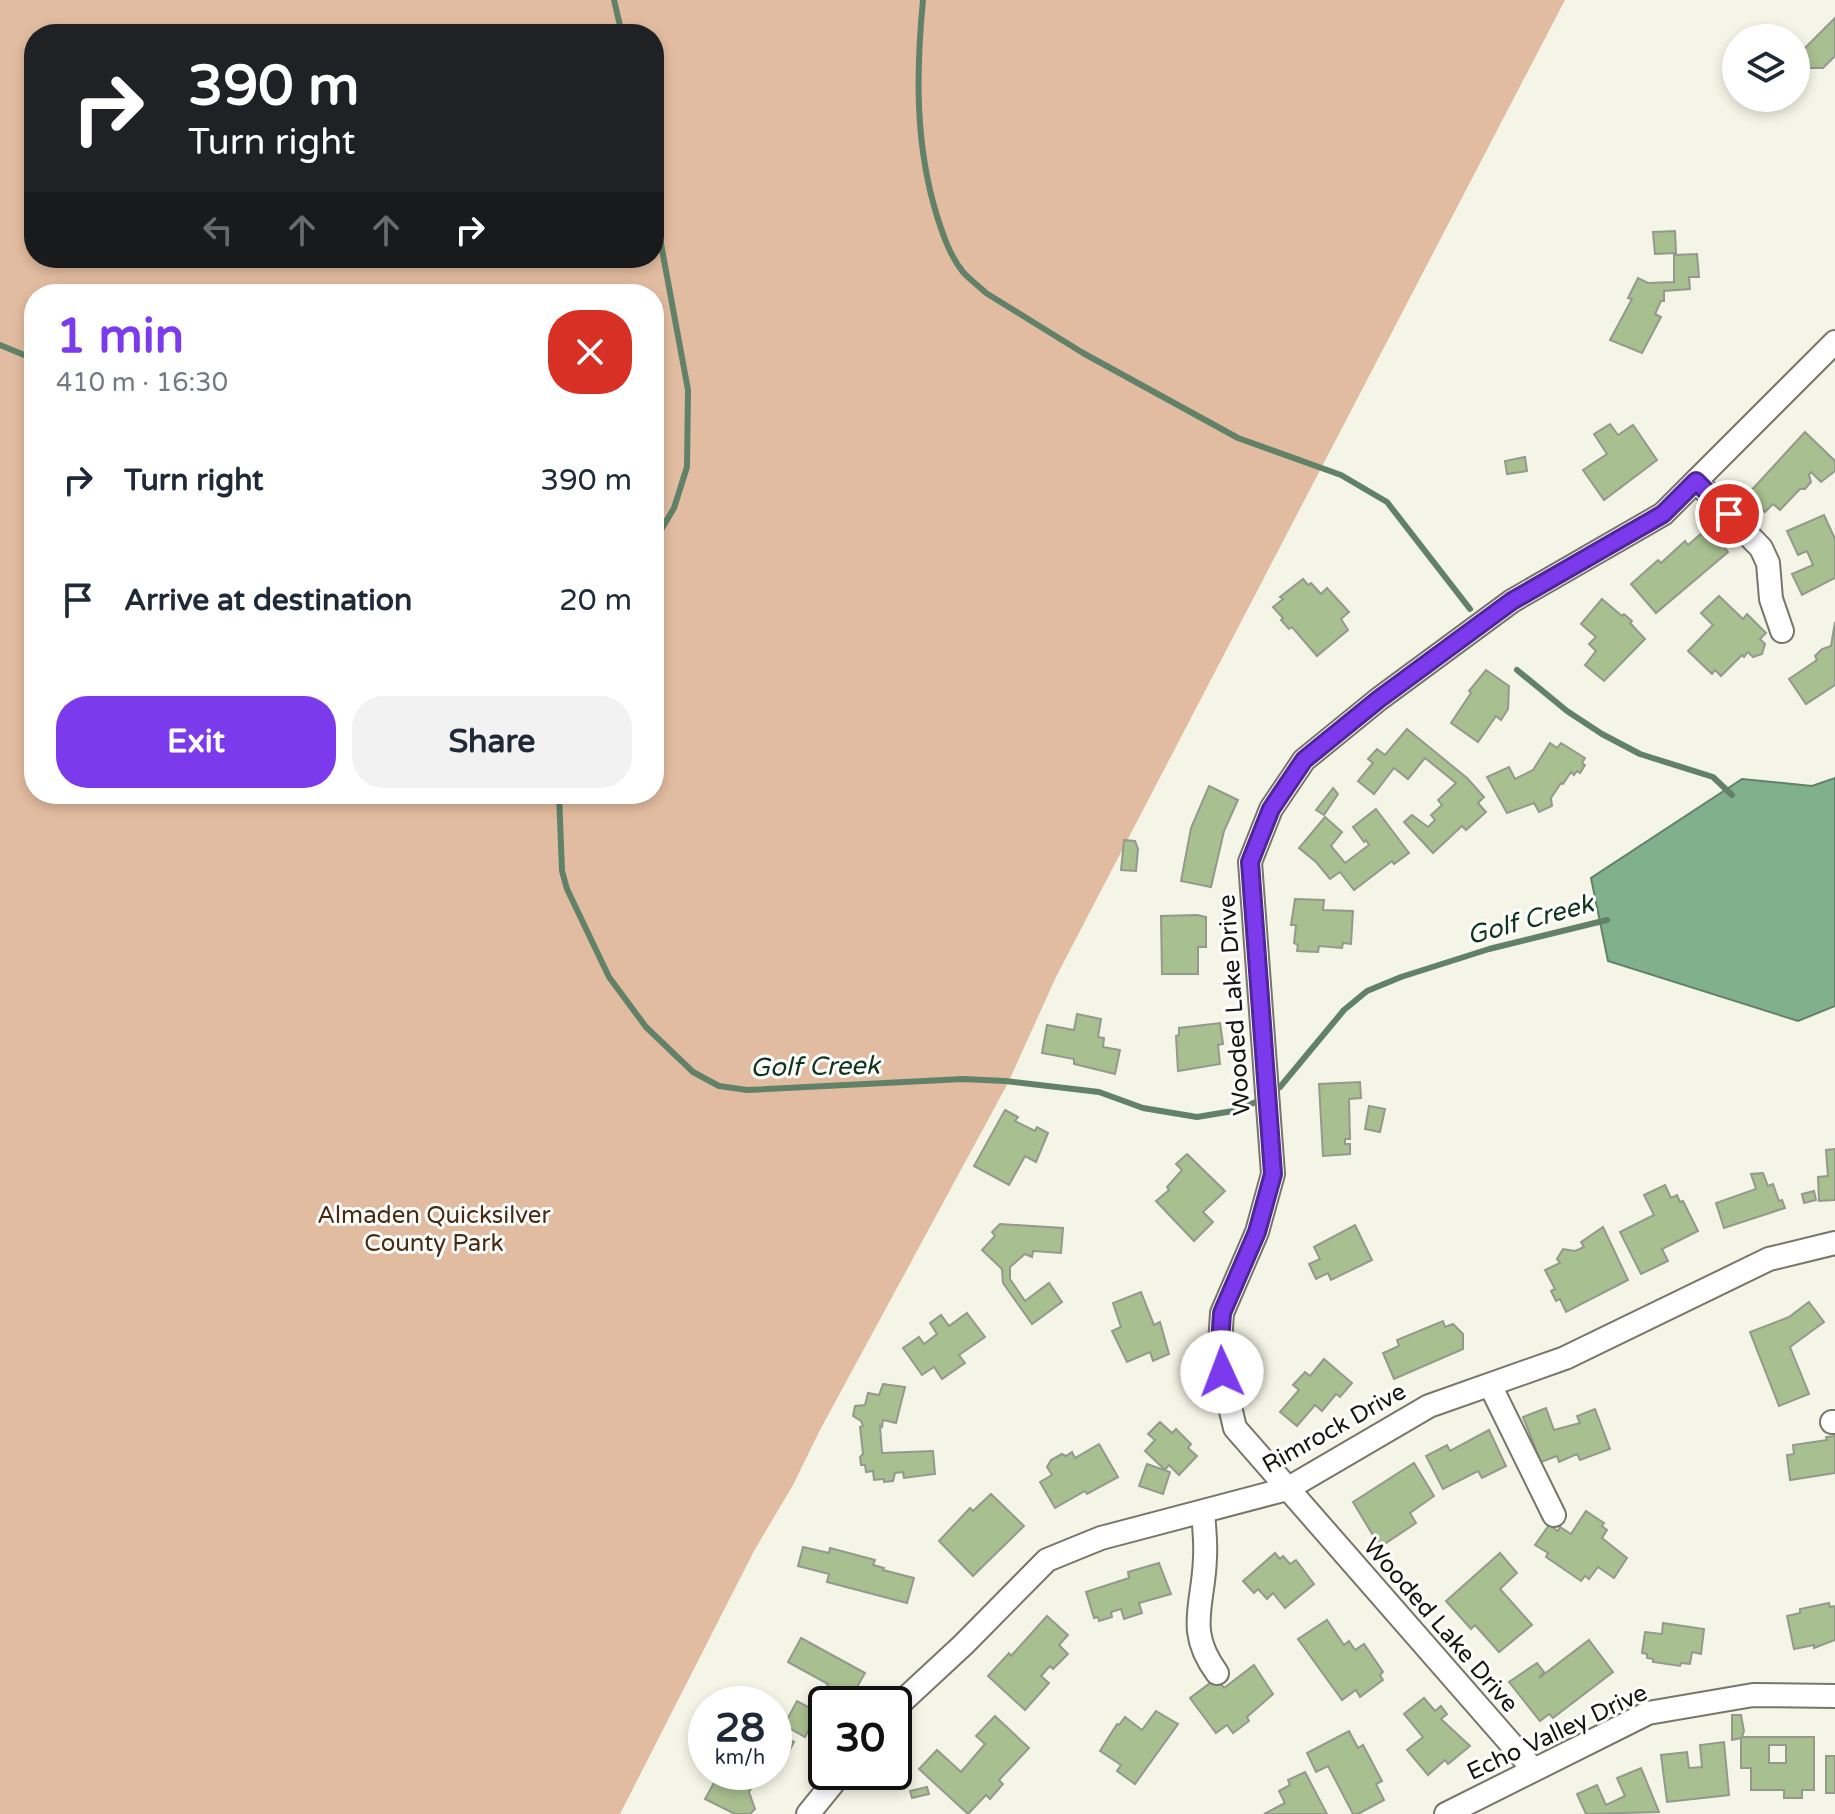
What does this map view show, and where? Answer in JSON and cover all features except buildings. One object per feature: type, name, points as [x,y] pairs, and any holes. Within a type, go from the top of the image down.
[{"type":"street","name":"Wooded Lake Drive","points":[[1533,1769],[1235,1428],[1219,1360],[1222,1313],[1257,1232],[1273,1174],[1250,862],[1271,809],[1304,760],[1379,699],[1512,601],[1663,514],[1835,342]]},
{"type":"street","points":[[1696,481],[1761,548],[1768,563],[1771,599],[1782,631]]},
{"type":"street","name":"Rimrock Drive","points":[[912,1692],[1047,1560],[1101,1538],[1287,1489],[1429,1406],[1565,1358],[1769,1259],[1834,1246]]},
{"type":"street","points":[[1490,1385],[1554,1515]]},
{"type":"street","points":[[1203,1512],[1205,1556],[1198,1636],[1207,1659],[1217,1673]]},
{"type":"street","name":"Echo Valley Drive","points":[[1446,1814],[1648,1713],[1753,1695],[1835,1696]]},
{"type":"street","points":[[808,1814],[827,1790]]},
{"type":"green space","name":"Almaden Quicksilver County Park","points":[[0,0],[1565,0],[1056,977],[1008,1083],[793,1485],[754,1551],[620,1814],[0,1814]]},
{"type":"shaded area","points":[[1835,778],[1835,1006],[1798,1021],[1608,961],[1591,878],[1742,779],[1812,786]]},
{"type":"waterway","points":[[614,0],[620,24]]},
{"type":"waterway","points":[[923,0],[919,55],[921,136],[930,189],[942,231],[963,272],[986,293],[1083,353],[1238,438],[1341,475],[1387,502],[1470,609]]},
{"type":"waterway","points":[[664,260],[688,390],[687,467],[674,508],[664,525]]},
{"type":"waterway","name":"Golf Creek","points":[[0,345],[24,355]]},
{"type":"waterway","points":[[1517,670],[1567,711],[1602,734],[1640,754],[1713,777],[1732,795]]},
{"type":"waterway","name":"Golf Creek","points":[[559,804],[562,871],[567,889],[609,977],[646,1027],[693,1072],[719,1086],[747,1090],[963,1079],[1005,1081],[1099,1092],[1143,1108],[1197,1117],[1233,1111],[1256,1102]]},
{"type":"waterway","name":"Golf Creek","points":[[1280,1087],[1344,1010],[1367,991],[1489,949],[1607,920]]},
{"type":"route","points":[[1222,1372],[1219,1360],[1222,1313],[1257,1232],[1273,1174],[1250,862],[1271,809],[1304,760],[1379,699],[1512,601],[1663,514],[1696,481],[1729,514]]}]
